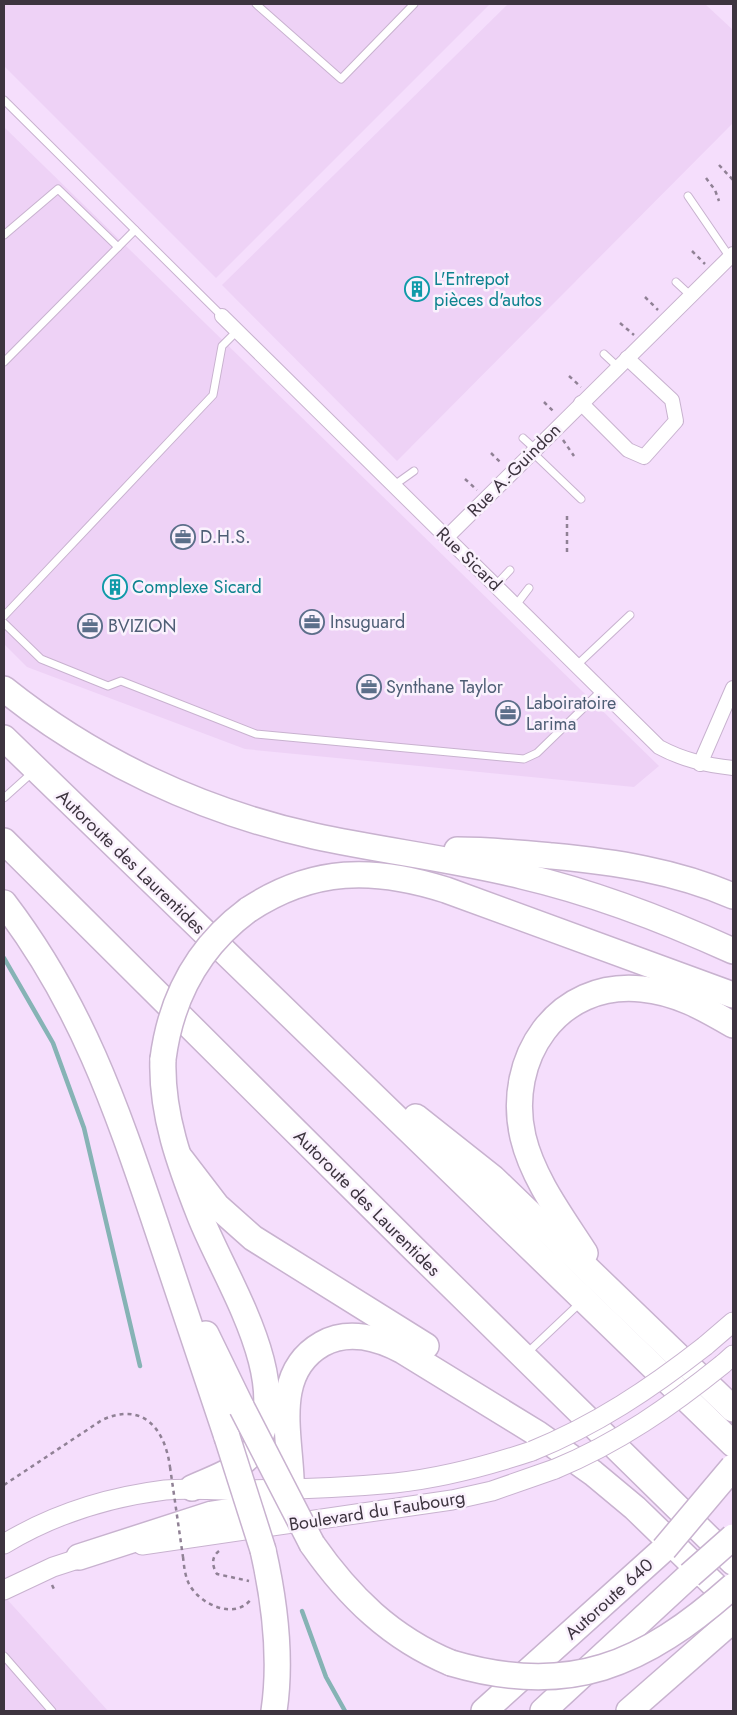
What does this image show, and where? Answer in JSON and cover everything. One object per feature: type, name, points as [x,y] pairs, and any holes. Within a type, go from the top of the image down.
[{"type":"highway","points":[[4,689],[66,733],[130,770],[169,788],[267,824],[313,836],[488,868],[574,890],[649,915],[733,951]]},
{"type":"highway","name":"Autoroute des Laurentides","points":[[4,738],[733,1444]]},
{"type":"highway","name":"Autoroute des Laurentides","points":[[4,841],[733,1562]]},
{"type":"highway","points":[[392,851],[484,850],[622,864],[685,878],[733,896]]},
{"type":"highway","points":[[192,1488],[237,1467],[246,1459],[259,1439],[268,1400],[265,1376],[258,1349],[200,1216],[181,1159],[171,1136],[165,1107],[163,1059],[171,1018],[186,979],[218,935],[248,910],[281,891],[328,877],[359,874],[403,878],[446,890],[733,994]]},
{"type":"highway","points":[[4,903],[56,981],[94,1053],[123,1129],[228,1437],[263,1550],[272,1594],[277,1638],[277,1680],[274,1711]]},
{"type":"highway","points":[[605,1285],[548,1193],[528,1154],[521,1126],[519,1104],[522,1075],[528,1055],[543,1030],[558,1015],[585,998],[605,991],[642,989],[673,995],[706,1009],[733,1025]]},
{"type":"highway","points":[[311,1036],[493,1178],[733,1409]]},
{"type":"highway","points":[[181,1159],[217,1206],[240,1228],[268,1248],[502,1394],[575,1442],[665,1495]]},
{"type":"highway","points":[[167,1259],[312,1544],[346,1589],[383,1624],[420,1649],[451,1663],[494,1674],[528,1677],[563,1675],[608,1666],[641,1653],[671,1636],[733,1586]]},
{"type":"highway","points":[[79,1557],[212,1514],[282,1504],[288,1501],[292,1488],[287,1414],[289,1387],[293,1375],[306,1357],[324,1343],[349,1336],[374,1338],[403,1350],[442,1373],[538,1434],[592,1472],[641,1514],[732,1616],[629,1711]]},
{"type":"highway","points":[[664,1549],[733,1467]]},
{"type":"highway","name":"Autoroute 640","points":[[484,1711],[733,1487]]},
{"type":"highway","points":[[543,1711],[733,1537]]},
{"type":"street","name":"Rue A.-Guindon","points":[[447,536],[731,255]]},
{"type":"street","name":"Rue Sicard","points":[[222,316],[659,747],[679,758],[700,764],[733,768]]},
{"type":"street","points":[[581,403],[628,450],[644,457],[652,449],[676,421],[672,400],[622,362]]},
{"type":"street","points":[[700,764],[733,688]]},
{"type":"street","name":"Boulevard du Faubourg","points":[[4,1544],[48,1521],[97,1504],[144,1493],[192,1488],[227,1490],[380,1484],[429,1479],[481,1467],[532,1451],[582,1429],[623,1406],[655,1385],[733,1322]]},
{"type":"street","name":"Boulevard du Faubourg","points":[[4,1590],[79,1557],[129,1547],[452,1500],[492,1491],[555,1470],[594,1452],[643,1424],[728,1359]]},
{"type":"lane","points":[[256,4],[341,79],[414,4]]},
{"type":"lane","points":[[4,100],[222,316]]},
{"type":"lane","points":[[4,235],[58,189],[118,247]]},
{"type":"lane","points":[[688,196],[731,255]]},
{"type":"lane","points":[[4,362],[135,230]]},
{"type":"lane","points":[[676,282],[690,295]]},
{"type":"lane","points":[[4,616],[213,395],[222,346],[237,331]]},
{"type":"lane","points":[[604,354],[622,362]]},
{"type":"lane","points":[[523,438],[581,499]]},
{"type":"lane","points":[[393,486],[414,471]]},
{"type":"lane","points":[[496,585],[510,570]]},
{"type":"lane","points":[[516,605],[529,588]]},
{"type":"lane","points":[[577,665],[630,615]]},
{"type":"lane","points":[[4,622],[41,659],[108,686],[121,681],[256,734],[524,759],[537,753],[602,690]]},
{"type":"lane","points":[[4,798],[36,769]]},
{"type":"lane","points":[[524,1356],[584,1300]]},
{"type":"lane","points":[[4,1656],[52,1711]]},
{"type":"path","points":[[719,165],[733,180]]},
{"type":"path","points":[[706,178],[715,190],[718,201]]},
{"type":"path","points":[[692,251],[714,272]]},
{"type":"path","points":[[645,297],[667,318]]},
{"type":"path","points":[[620,323],[642,343]]},
{"type":"path","points":[[556,429],[574,456]]},
{"type":"path","points":[[567,512],[567,552]]},
{"type":"path","points":[[4,1484],[102,1420],[115,1415],[133,1415],[151,1423],[166,1443],[183,1557],[190,1586],[199,1597],[212,1605],[226,1608],[243,1606],[251,1600],[254,1591]]},
{"type":"path","points":[[220,1550],[213,1558],[212,1563],[217,1574],[247,1580],[252,1587]]},
{"type":"shaded area","points":[[4,4],[490,4],[216,278],[4,66]]},
{"type":"shaded area","points":[[508,4],[705,4],[733,30],[733,123],[397,461],[222,285]]},
{"type":"shaded area","points":[[4,127],[659,766],[634,787],[245,749],[27,667],[4,644]]},
{"type":"shaded area","points":[[4,1596],[108,1711],[4,1711]]},
{"type":"waterway","points":[[4,958],[53,1043],[84,1128],[140,1366]]},
{"type":"waterway","points":[[302,1611],[326,1677],[345,1711]]},
{"type":"place","name":"L'Entrepot pièces d'autos","points":[[417,289]]},
{"type":"place","name":"D.H.S.","points":[[183,537]]},
{"type":"place","name":"Complexe Sicard","points":[[115,587]]},
{"type":"place","name":"Insuguard","points":[[312,622]]},
{"type":"place","name":"BVIZION","points":[[90,626]]},
{"type":"place","name":"Synthane Taylor","points":[[369,687]]},
{"type":"place","name":"Laboiratoire Larima","points":[[508,713]]}]
